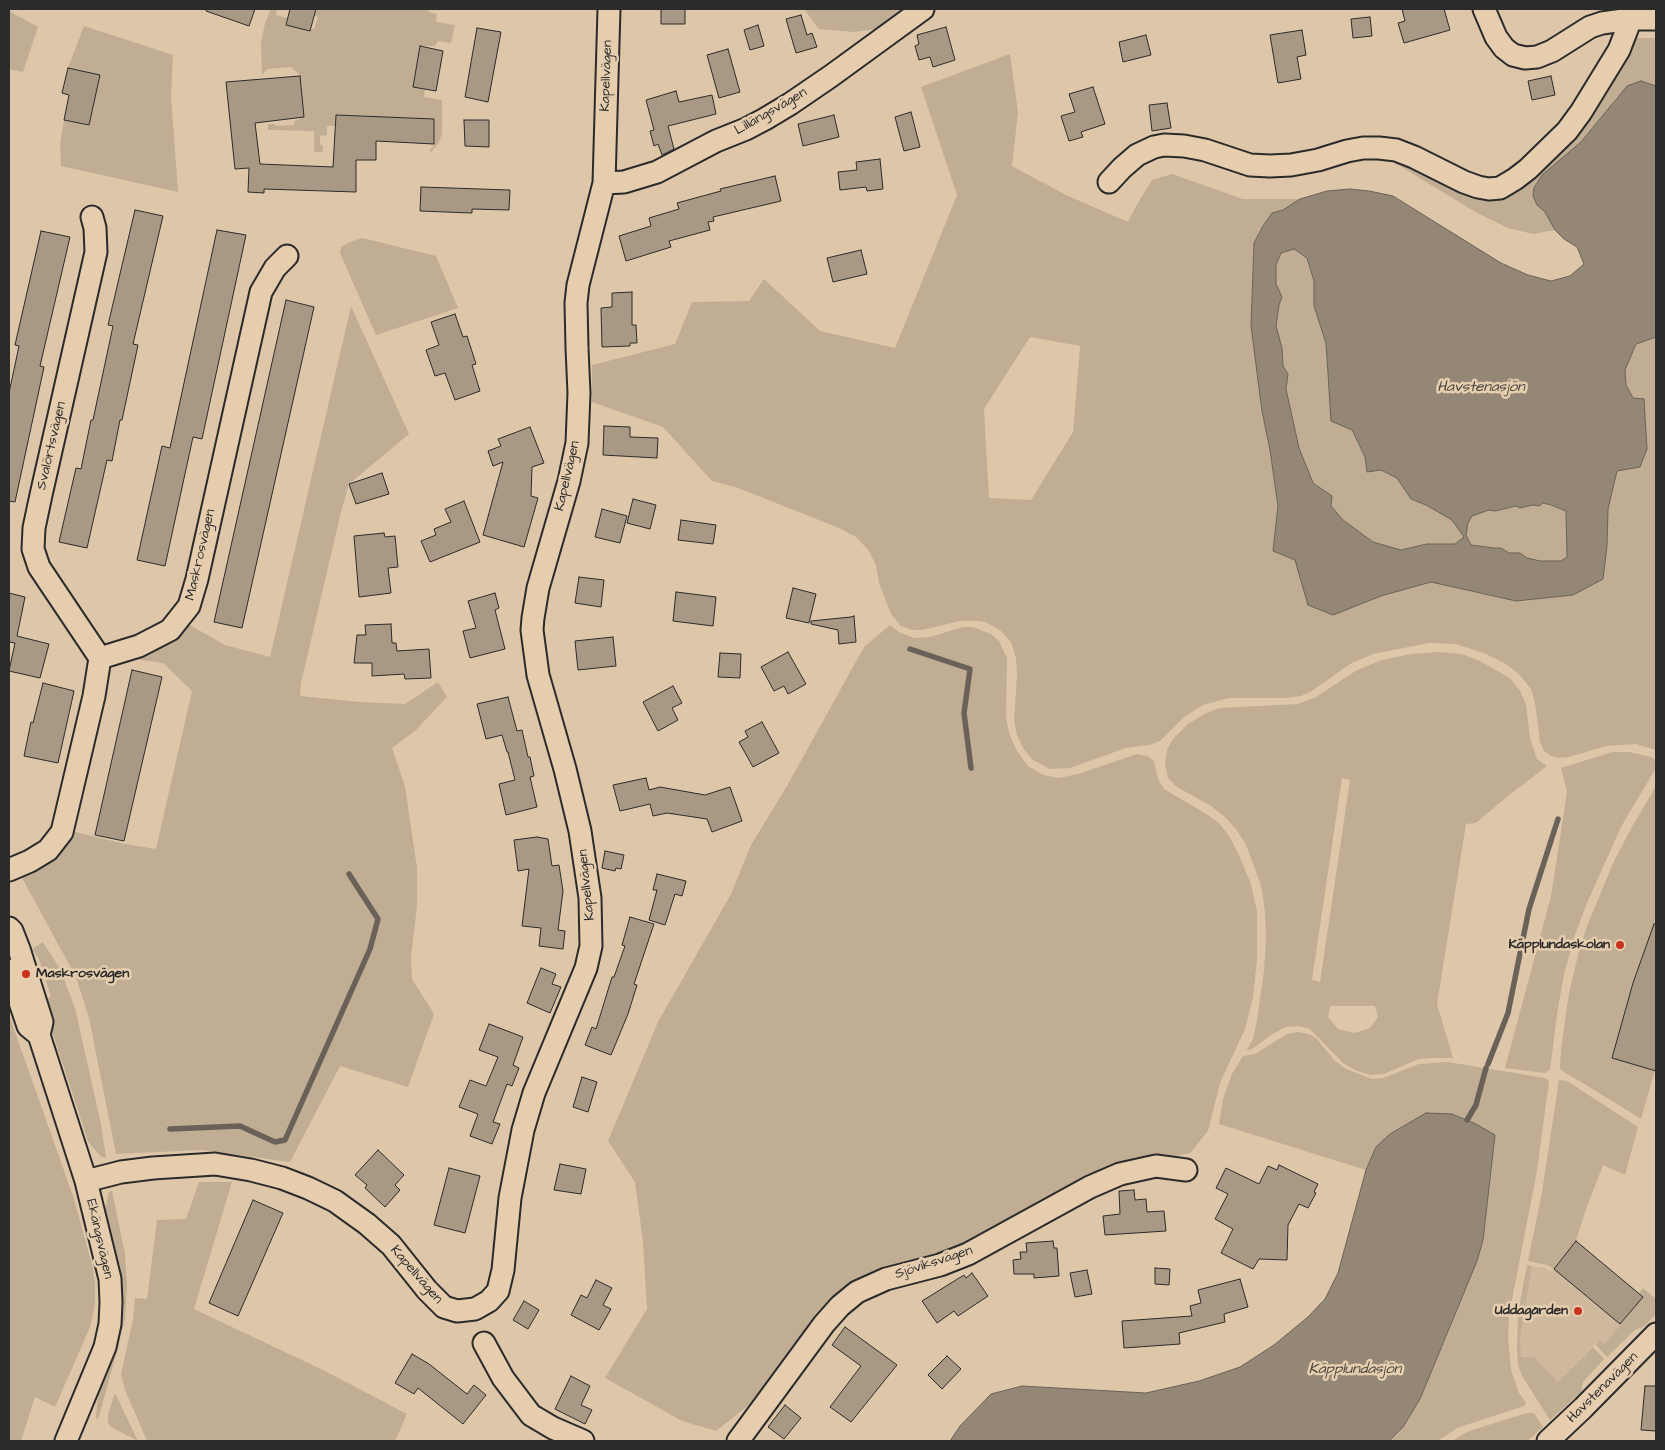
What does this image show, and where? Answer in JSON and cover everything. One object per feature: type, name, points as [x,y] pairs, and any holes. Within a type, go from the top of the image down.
[{"type":"street","name":"Kapellvägen","points":[[86,1181],[121,1172],[215,1164],[282,1178],[335,1201],[367,1224],[391,1245],[427,1290],[444,1307],[457,1311],[475,1309],[489,1301],[498,1291],[502,1276],[510,1198],[522,1130],[534,1093],[586,968],[591,946],[590,898],[580,830],[538,675],[532,630],[538,588],[569,480],[577,443],[580,411],[576,319],[577,294],[604,183],[609,9]]},
{"type":"street","name":"Lillängsvägen","points":[[604,183],[624,182],[657,172],[759,122],[790,104],[831,76],[922,9]]},
{"type":"street","points":[[1484,9],[1496,37],[1504,48],[1513,55],[1525,58],[1538,57],[1552,51],[1578,34],[1602,23],[1631,19],[1656,19]]},
{"type":"street","points":[[1109,182],[1137,156],[1154,147],[1164,145],[1205,150],[1250,164],[1270,166],[1291,165],[1363,148],[1379,148],[1396,150],[1414,157],[1478,187],[1500,188],[1522,174],[1567,131],[1581,112],[1619,50],[1631,19]]},
{"type":"street","name":"Svalörtsvägen","points":[[92,217],[95,228],[96,252],[44,478],[34,528],[33,549],[39,567],[100,658]]},
{"type":"street","name":"Maskrosvägen","points":[[100,658],[139,646],[170,630],[189,606],[197,579],[261,292],[276,268],[287,256]]},
{"type":"street","points":[[9,870],[30,861],[48,850],[62,832],[94,696],[100,658]]},
{"type":"street","name":"Ekängsvägen","points":[[9,928],[19,949],[42,1022],[39,1036]]},
{"type":"street","name":"Ekängsvägen","points":[[9,970],[28,1026],[39,1036],[86,1181],[110,1279],[110,1324],[105,1347],[66,1441]]},
{"type":"street","name":"Sjöviksvägen","points":[[738,1441],[824,1324],[840,1306],[857,1292],[886,1279],[940,1265],[968,1254],[1090,1187],[1120,1174],[1156,1166],[1186,1170]]},
{"type":"street","name":"Havstenavägen","points":[[1548,1441],[1656,1334]]},
{"type":"street","points":[[484,1344],[503,1378],[531,1415],[552,1428],[582,1441]]},
{"type":"shaded area","points":[[271,9],[277,9],[276,15],[287,18],[286,25],[310,31],[310,29],[314,29],[318,17],[314,15],[316,9],[429,9],[428,12],[437,14],[436,22],[455,25],[451,43],[438,41],[435,46],[420,46],[413,86],[425,89],[424,97],[442,100],[442,134],[438,144],[430,153],[430,149],[433,147],[434,119],[336,115],[335,126],[327,126],[327,135],[320,136],[323,152],[314,152],[314,131],[268,130],[268,124],[276,126],[294,125],[294,121],[304,117],[300,75],[291,67],[267,69],[262,75],[261,43],[265,23]]},
{"type":"shaded area","points":[[804,9],[905,9],[887,28],[854,32],[819,29]]},
{"type":"shaded area","points":[[9,11],[38,27],[23,72],[9,69]]},
{"type":"shaded area","points":[[84,26],[173,55],[171,96],[178,192],[61,166],[60,143],[64,120],[89,125],[100,76],[68,68]]},
{"type":"shaded area","points":[[1628,38],[1656,38],[1656,86],[1616,97],[1606,113],[1581,142],[1542,175],[1537,205],[1545,212],[1555,230],[1533,234],[1508,228],[1477,213],[1395,163],[1381,159],[1362,160],[1347,164],[1340,157],[1379,152],[1506,192]]},
{"type":"shaded area","points":[[1010,54],[1018,112],[1012,166],[1066,195],[1128,222],[1152,180],[1172,174],[1243,199],[1300,199],[1283,210],[1272,213],[1254,243],[1251,326],[1262,411],[1278,506],[1273,551],[1382,596],[1431,582],[1516,601],[1573,595],[1607,546],[1608,509],[1633,398],[1626,385],[1625,370],[1636,344],[1656,337],[1656,750],[1636,744],[1606,746],[1569,757],[1558,758],[1551,756],[1544,751],[1540,742],[1535,703],[1531,689],[1519,674],[1504,663],[1484,653],[1455,644],[1429,643],[1373,654],[1350,664],[1312,691],[1301,696],[1285,698],[1229,698],[1203,705],[1184,717],[1160,741],[1149,745],[1126,748],[1070,768],[1050,769],[1033,760],[1023,748],[1017,735],[1014,721],[1017,674],[1016,658],[1011,642],[1000,630],[985,622],[976,621],[960,621],[922,630],[912,630],[901,626],[891,614],[879,583],[876,565],[869,551],[856,537],[839,528],[738,488],[712,481],[663,427],[592,402],[592,365],[675,344],[692,302],[749,301],[764,279],[820,331],[895,348],[957,195],[921,87]],"holes":[[[1030,337],[1080,346],[1073,432],[1031,500],[989,498],[984,409]]]},
{"type":"shaded area","points":[[362,238],[436,256],[458,308],[376,335],[340,253],[341,247]]},
{"type":"shaded area","points":[[1294,249],[1307,258],[1314,281],[1314,306],[1326,343],[1328,386],[1365,457],[1367,471],[1381,470],[1397,478],[1411,499],[1452,520],[1465,537],[1455,544],[1427,544],[1401,550],[1373,542],[1343,520],[1331,506],[1332,496],[1313,483],[1299,449],[1286,388],[1288,374],[1283,366],[1282,348],[1276,326],[1282,297],[1276,284],[1276,265],[1281,253]]},
{"type":"shaded area","points":[[351,306],[409,434],[349,484],[301,683],[300,696],[405,704],[438,682],[447,697],[416,730],[392,748],[405,786],[417,868],[417,906],[411,958],[412,979],[434,1014],[408,1087],[340,1066],[290,1162],[202,1150],[116,1154],[89,1018],[76,977],[21,876],[71,831],[125,844],[156,849],[192,691],[163,663],[126,658],[188,624],[225,645],[270,657]]},
{"type":"shaded area","points":[[1543,503],[1567,511],[1568,557],[1561,561],[1540,561],[1527,558],[1520,553],[1509,553],[1501,548],[1471,545],[1466,535],[1468,523],[1472,516],[1489,510],[1495,511],[1516,506],[1520,508],[1533,505],[1539,506]]},
{"type":"shaded area","points":[[890,625],[899,632],[914,638],[930,637],[963,627],[973,627],[991,634],[999,641],[1007,658],[1006,717],[1009,733],[1017,751],[1028,766],[1043,775],[1059,778],[1078,774],[1137,754],[1147,756],[1154,761],[1158,779],[1164,789],[1220,824],[1238,853],[1251,884],[1257,912],[1257,959],[1253,998],[1245,1029],[1220,1083],[1208,1131],[1190,1153],[1139,1164],[993,1236],[871,1278],[767,1391],[716,1431],[682,1421],[605,1378],[647,1309],[643,1242],[635,1182],[608,1141],[658,1022],[731,894],[751,845],[787,786],[864,647]]},
{"type":"shaded area","points":[[1438,652],[1462,654],[1480,661],[1510,678],[1520,691],[1526,704],[1530,738],[1537,759],[1547,766],[1476,823],[1466,824],[1437,1004],[1453,1058],[1419,1059],[1384,1074],[1371,1075],[1357,1071],[1343,1063],[1310,1029],[1299,1026],[1286,1027],[1252,1049],[1247,1050],[1253,1039],[1264,971],[1266,937],[1261,885],[1246,845],[1236,829],[1211,806],[1177,787],[1168,778],[1165,764],[1167,750],[1173,739],[1188,724],[1206,713],[1220,708],[1298,704],[1316,697],[1357,670],[1382,660],[1411,654]],"holes":[[[1342,778],[1350,780],[1320,982],[1312,980]],[[1330,1006],[1375,1006],[1378,1017],[1370,1028],[1355,1033],[1338,1029],[1328,1017]]]},
{"type":"shaded area","points":[[1612,752],[1629,752],[1651,757],[1655,760],[1656,768],[1621,827],[1575,935],[1564,974],[1550,1070],[1545,1073],[1505,1068],[1551,896],[1567,792],[1561,768]]},
{"type":"shaded area","name":"Käpplundaskolan","points":[[1656,786],[1656,918],[1633,983],[1612,1058],[1655,1070],[1641,1119],[1560,1069],[1569,993],[1587,926],[1614,861]]},
{"type":"shaded area","points":[[43,942],[60,969],[75,1008],[101,1124],[106,1158],[100,1156],[88,1141],[42,1001],[51,997],[39,959],[32,949]]},
{"type":"shaded area","points":[[9,1015],[74,1199],[93,1268],[95,1284],[95,1305],[90,1327],[55,1407],[35,1397],[21,1441],[9,1441]]},
{"type":"shaded area","points":[[1298,1032],[1309,1034],[1316,1038],[1335,1061],[1346,1069],[1372,1079],[1383,1078],[1419,1064],[1448,1062],[1545,1078],[1549,1081],[1537,1171],[1509,1315],[1508,1338],[1511,1370],[1519,1393],[1526,1403],[1524,1406],[1457,1428],[1438,1441],[1389,1441],[1403,1427],[1420,1399],[1447,1335],[1483,1240],[1495,1135],[1376,1147],[1366,1170],[1219,1124],[1223,1099],[1232,1074],[1243,1056],[1255,1054],[1287,1034]]},
{"type":"shaded area","points":[[1559,1080],[1567,1081],[1638,1127],[1625,1175],[1603,1165],[1576,1241],[1554,1269],[1547,1265],[1528,1261],[1542,1192]]},
{"type":"shaded area","points":[[199,1182],[232,1182],[194,1309],[325,1371],[407,1414],[395,1441],[147,1441],[125,1390],[121,1374],[133,1320],[135,1298],[147,1299],[157,1220],[186,1219]]},
{"type":"shaded area","points":[[112,1191],[125,1254],[127,1286],[125,1318],[98,1420],[96,1417],[97,1404],[119,1287],[115,1249],[105,1210],[109,1192]]},
{"type":"shaded area","name":"Uddagården","points":[[1576,1241],[1643,1297],[1605,1344],[1599,1340],[1558,1382],[1534,1357],[1520,1357],[1520,1338],[1532,1266],[1546,1268],[1550,1272]]},
{"type":"shaded area","points":[[1527,1265],[1532,1266],[1520,1338],[1521,1357],[1534,1357],[1558,1382],[1593,1347],[1604,1359],[1583,1382],[1581,1392],[1550,1420],[1522,1376],[1518,1364],[1518,1313]]},
{"type":"shaded area","points":[[1643,1288],[1656,1299],[1656,1314],[1645,1326],[1635,1330],[1607,1357],[1596,1345],[1599,1340],[1605,1344],[1643,1297],[1639,1293]]},
{"type":"shaded area","points":[[115,1393],[138,1441],[111,1427],[108,1422],[108,1414]]},
{"type":"shaded area","points":[[1527,1413],[1534,1413],[1543,1427],[1527,1441],[1452,1441],[1469,1431]]},
{"type":"water","name":"Havstenasjön","points":[[1641,81],[1656,86],[1656,337],[1636,344],[1625,370],[1626,385],[1633,398],[1644,399],[1647,449],[1640,467],[1617,471],[1608,509],[1607,546],[1603,579],[1573,595],[1516,601],[1431,582],[1381,596],[1333,615],[1308,605],[1295,560],[1273,551],[1278,506],[1262,411],[1251,326],[1254,243],[1263,226],[1272,213],[1283,210],[1300,199],[1327,191],[1350,189],[1369,191],[1393,196],[1501,263],[1528,275],[1551,281],[1570,276],[1584,264],[1577,247],[1564,239],[1555,230],[1545,212],[1537,205],[1533,196],[1534,188],[1542,175],[1581,142],[1627,86]],"holes":[[[1294,249],[1307,258],[1314,281],[1314,306],[1326,343],[1331,421],[1352,430],[1365,457],[1367,472],[1381,470],[1397,478],[1411,499],[1452,520],[1464,537],[1455,544],[1427,544],[1401,550],[1373,542],[1343,520],[1331,506],[1332,496],[1313,483],[1299,448],[1286,389],[1288,374],[1283,366],[1282,348],[1276,326],[1282,297],[1276,284],[1276,265],[1281,253]],[[1543,503],[1566,511],[1567,557],[1561,561],[1540,561],[1527,558],[1520,553],[1509,553],[1501,548],[1471,545],[1466,535],[1468,523],[1472,516],[1489,510],[1495,511],[1516,506],[1520,508],[1533,505],[1539,506]]]},
{"type":"water","name":"Käpplundasjön","points":[[1426,1113],[1452,1114],[1474,1123],[1495,1135],[1483,1240],[1477,1261],[1420,1399],[1403,1427],[1389,1441],[950,1441],[960,1426],[991,1394],[1022,1386],[1146,1393],[1199,1381],[1240,1367],[1274,1345],[1308,1317],[1325,1299],[1338,1273],[1366,1170],[1376,1147],[1390,1134]]},
{"type":"building","points":[[206,9],[255,9],[249,26],[206,11]]},
{"type":"building","points":[[290,9],[316,9],[310,31],[286,25]]},
{"type":"building","points":[[661,9],[685,9],[685,24],[661,24]]},
{"type":"building","points":[[1402,9],[1444,9],[1450,30],[1404,43],[1398,23],[1405,21]]},
{"type":"building","points":[[801,15],[807,35],[812,33],[817,47],[796,53],[786,19]]},
{"type":"building","points":[[1370,17],[1372,36],[1353,38],[1351,19]]},
{"type":"building","points":[[758,25],[764,46],[750,50],[744,30]]},
{"type":"building","points":[[946,27],[955,60],[933,67],[930,57],[919,60],[915,46],[919,44],[917,35]]},
{"type":"building","points":[[477,28],[501,32],[488,102],[465,97]]},
{"type":"building","points":[[1302,30],[1306,55],[1297,57],[1301,79],[1278,83],[1270,35]]},
{"type":"building","points":[[1146,35],[1151,55],[1123,62],[1119,42]]},
{"type":"building","points":[[420,46],[443,51],[436,91],[413,87]]},
{"type":"building","points":[[728,49],[740,92],[719,98],[707,55]]},
{"type":"building","points":[[68,68],[100,75],[89,125],[64,120],[69,95],[62,93]]},
{"type":"building","points":[[300,76],[304,117],[255,123],[260,164],[333,167],[336,115],[434,119],[434,144],[376,141],[376,160],[356,160],[356,192],[264,189],[264,193],[248,192],[249,168],[235,169],[226,82]]},
{"type":"building","points":[[1551,76],[1555,95],[1532,100],[1528,81]]},
{"type":"building","points":[[1093,87],[1105,124],[1081,132],[1083,137],[1069,141],[1061,116],[1075,112],[1069,94]]},
{"type":"building","points":[[676,91],[679,102],[712,95],[716,114],[668,126],[674,149],[662,155],[658,144],[654,146],[650,131],[654,130],[646,100]]},
{"type":"building","points":[[1167,103],[1171,128],[1152,131],[1149,105]]},
{"type":"building","points":[[911,112],[920,147],[904,151],[895,117]]},
{"type":"building","points":[[834,115],[839,137],[803,146],[798,124]]},
{"type":"building","points":[[464,120],[489,120],[489,147],[465,146]]},
{"type":"building","points":[[880,159],[883,189],[867,191],[866,187],[840,190],[838,172],[857,170],[856,162]]},
{"type":"building","points":[[775,176],[781,201],[713,217],[714,221],[708,222],[710,230],[669,241],[671,247],[626,261],[619,236],[651,226],[649,218],[679,209],[677,203],[721,191],[720,189]]},
{"type":"building","points":[[421,187],[510,190],[509,210],[472,209],[472,213],[420,211]]},
{"type":"building","points":[[135,210],[163,216],[133,344],[138,345],[122,420],[120,420],[112,461],[107,460],[87,548],[59,542],[76,468],[81,469],[91,420],[93,420],[113,326],[108,325]]},
{"type":"building","points":[[217,230],[246,235],[202,439],[193,437],[165,566],[137,560],[162,446],[170,448]]},
{"type":"building","points":[[41,231],[70,237],[40,366],[44,367],[15,502],[9,501],[9,393],[19,346],[15,345]]},
{"type":"building","points":[[861,250],[867,274],[833,282],[827,258]]},
{"type":"building","points":[[632,292],[632,325],[636,325],[637,343],[630,343],[630,346],[602,347],[601,308],[612,307],[612,293]]},
{"type":"building","points":[[286,300],[314,307],[242,628],[214,622]]},
{"type":"building","points":[[455,314],[463,337],[467,336],[476,364],[472,365],[480,391],[455,400],[445,373],[435,376],[426,350],[439,345],[431,322]]},
{"type":"building","points":[[604,426],[630,427],[630,437],[658,438],[657,458],[603,455]]},
{"type":"building","points":[[530,427],[544,463],[532,467],[531,496],[538,498],[524,547],[483,535],[503,462],[493,466],[488,451],[501,446],[498,439]]},
{"type":"building","points":[[382,473],[389,494],[356,504],[349,484]]},
{"type":"building","points":[[633,499],[656,505],[650,529],[627,523]]},
{"type":"building","points":[[464,501],[480,542],[430,562],[421,541],[436,535],[434,529],[451,522],[445,509]]},
{"type":"building","points":[[602,509],[627,516],[620,543],[595,537]]},
{"type":"building","points":[[681,520],[716,525],[713,544],[678,540]]},
{"type":"building","points":[[384,533],[385,537],[395,536],[398,567],[388,568],[391,593],[359,597],[354,536]]},
{"type":"building","points":[[579,577],[604,580],[601,607],[575,603]]},
{"type":"building","points":[[793,588],[816,594],[809,623],[786,618]]},
{"type":"building","points":[[676,592],[716,597],[713,626],[673,621]]},
{"type":"building","points":[[9,593],[25,597],[17,636],[49,644],[40,678],[9,671],[15,643],[9,642]]},
{"type":"building","points":[[495,593],[499,608],[495,610],[505,649],[470,658],[463,631],[476,628],[468,601]]},
{"type":"building","points":[[854,616],[856,642],[839,644],[838,630],[811,624],[811,621]]},
{"type":"building","points":[[391,624],[392,643],[396,643],[397,651],[429,649],[431,678],[405,679],[404,674],[372,676],[372,663],[354,663],[357,635],[366,635],[365,625]]},
{"type":"building","points":[[613,637],[616,666],[578,670],[575,641]]},
{"type":"building","points":[[788,652],[806,684],[788,694],[784,686],[774,691],[761,667]]},
{"type":"building","points":[[720,653],[741,654],[740,678],[718,677]]},
{"type":"building","points":[[132,670],[162,677],[124,841],[95,835]]},
{"type":"building","points":[[43,683],[74,691],[58,763],[24,756],[31,722],[33,723]]},
{"type":"building","points":[[673,686],[682,703],[672,708],[678,720],[658,731],[643,702]]},
{"type":"building","points":[[508,697],[517,731],[522,730],[528,757],[530,757],[534,776],[530,777],[537,807],[506,815],[499,784],[515,780],[508,752],[502,735],[486,739],[477,704]]},
{"type":"building","points":[[762,722],[779,753],[753,767],[739,742],[748,737],[745,731]]},
{"type":"building","points":[[646,778],[649,790],[660,787],[705,795],[730,787],[742,821],[712,832],[707,819],[667,813],[653,816],[650,804],[620,811],[613,785]]},
{"type":"building","points":[[537,837],[548,839],[552,866],[559,865],[563,891],[558,930],[565,931],[563,949],[539,946],[541,928],[522,926],[529,869],[518,871],[514,840]]},
{"type":"building","points":[[605,851],[624,855],[621,869],[616,868],[615,871],[602,868]]},
{"type":"building","points":[[657,874],[686,881],[682,896],[675,894],[665,925],[649,920],[657,890],[653,890]]},
{"type":"building","points":[[630,917],[654,924],[634,984],[637,985],[628,1014],[611,1055],[585,1045],[592,1027],[596,1029],[612,977],[614,977],[625,946],[622,945]]},
{"type":"building","points":[[1654,924],[1656,924],[1656,1071],[1612,1058],[1633,983]]},
{"type":"building","points":[[541,968],[556,974],[552,984],[561,987],[550,1013],[527,1003]]},
{"type":"building","points":[[489,1024],[523,1037],[513,1065],[519,1068],[512,1086],[507,1084],[493,1122],[500,1124],[492,1144],[470,1136],[478,1114],[459,1107],[470,1080],[486,1086],[498,1057],[479,1050]]},
{"type":"building","points":[[582,1077],[597,1082],[588,1112],[573,1107]]},
{"type":"building","points":[[378,1150],[404,1175],[395,1185],[400,1190],[385,1207],[365,1188],[367,1185],[355,1175]]},
{"type":"building","points":[[560,1164],[586,1169],[581,1194],[554,1190]]},
{"type":"building","points":[[1279,1165],[1318,1184],[1314,1192],[1316,1193],[1308,1208],[1299,1204],[1288,1225],[1287,1260],[1259,1259],[1253,1269],[1221,1253],[1233,1229],[1215,1219],[1228,1194],[1216,1188],[1226,1168],[1259,1184],[1268,1166],[1277,1170]]},
{"type":"building","points":[[449,1168],[480,1176],[465,1233],[434,1225]]},
{"type":"building","points":[[1134,1190],[1135,1200],[1146,1199],[1147,1212],[1164,1211],[1166,1231],[1105,1235],[1103,1216],[1120,1214],[1119,1191]]},
{"type":"building","points":[[253,1200],[283,1213],[238,1316],[209,1303]]},
{"type":"building","points":[[1053,1241],[1054,1248],[1057,1248],[1059,1276],[1034,1278],[1034,1274],[1014,1274],[1013,1260],[1021,1259],[1020,1252],[1027,1252],[1026,1243]]},
{"type":"building","points":[[1576,1241],[1643,1297],[1620,1324],[1554,1269]]},
{"type":"building","points":[[1155,1268],[1170,1269],[1169,1285],[1155,1284]]},
{"type":"building","points":[[1087,1270],[1092,1294],[1075,1297],[1070,1273]]},
{"type":"building","points":[[972,1273],[988,1296],[958,1316],[954,1311],[937,1323],[922,1301],[964,1275],[966,1278]]},
{"type":"building","points":[[1240,1279],[1248,1307],[1224,1314],[1225,1322],[1179,1333],[1180,1344],[1124,1348],[1122,1321],[1192,1316],[1190,1306],[1201,1303],[1198,1290]]},
{"type":"building","points":[[596,1280],[612,1288],[603,1305],[611,1309],[599,1330],[571,1315],[581,1295],[587,1298]]},
{"type":"building","points":[[524,1301],[539,1310],[528,1329],[513,1320]]},
{"type":"building","points":[[845,1327],[897,1365],[851,1422],[830,1407],[861,1366],[832,1345]]},
{"type":"building","points":[[412,1354],[429,1364],[467,1394],[474,1385],[486,1395],[463,1424],[418,1388],[414,1394],[395,1383]]},
{"type":"building","points":[[947,1356],[961,1369],[942,1389],[928,1375]]},
{"type":"building","points":[[571,1376],[590,1386],[581,1405],[592,1410],[585,1424],[555,1409]]},
{"type":"building","points":[[1645,1386],[1656,1386],[1656,1431],[1641,1430]]},
{"type":"building","points":[[785,1405],[801,1418],[784,1439],[768,1427]]},
{"type":"waterway","points":[[910,649],[970,669],[964,713],[971,768]]},
{"type":"waterway","points":[[1488,1064],[1508,1013],[1529,909],[1558,819]]},
{"type":"waterway","points":[[170,1129],[240,1126],[275,1142],[285,1140],[370,949],[378,919],[349,874]]},
{"type":"waterway","points":[[1467,1120],[1476,1105],[1486,1068]]},
{"type":"place","name":"Käpplundaskolan","points":[[1620,945]]},
{"type":"place","name":"Maskrosvägen","points":[[26,974]]},
{"type":"place","name":"Uddagården","points":[[1578,1311]]}]
